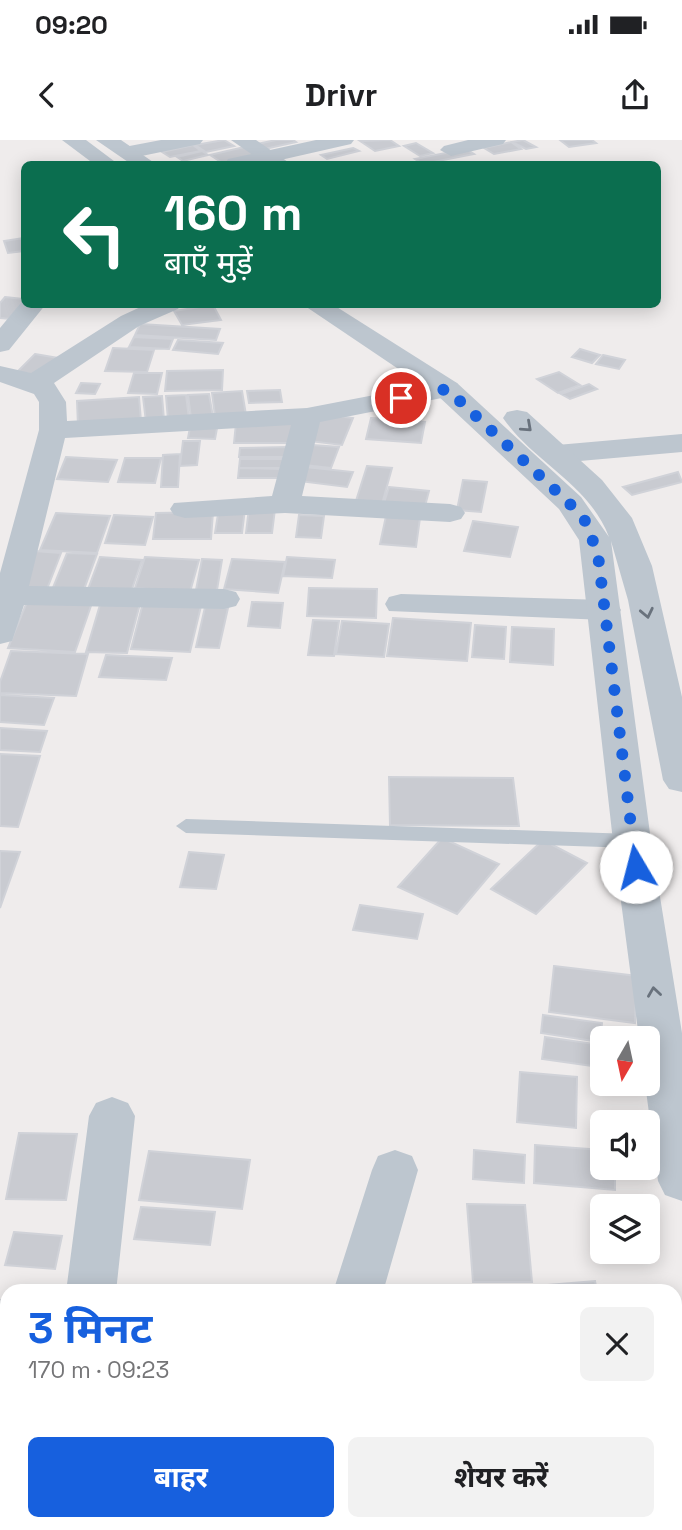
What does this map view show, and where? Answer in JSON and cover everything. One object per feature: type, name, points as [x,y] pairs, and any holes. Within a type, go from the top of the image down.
[{"type":"street","points":[[72,140],[103,161]]},
{"type":"street","points":[[106,140],[136,159],[192,140]]},
{"type":"street","points":[[241,140],[275,161],[344,140]]},
{"type":"street","points":[[451,150],[496,140]]},
{"type":"street","points":[[6,331],[30,308]]},
{"type":"street","points":[[35,383],[130,321],[160,308]]},
{"type":"street","points":[[320,308],[447,389],[586,522],[598,555],[632,841],[682,1181]]},
{"type":"street","points":[[357,308],[478,383],[592,486],[617,518],[629,547],[644,600],[682,780]]},
{"type":"street","points":[[0,374],[35,383],[53,399],[53,430],[0,634]]},
{"type":"street","points":[[53,430],[307,416],[447,389]]},
{"type":"street","points":[[285,504],[307,416]]},
{"type":"street","points":[[557,454],[682,443]]},
{"type":"street","points":[[185,509],[285,504],[450,513]]},
{"type":"street","points":[[12,595],[224,599]]},
{"type":"street","points":[[401,604],[605,610]]},
{"type":"street","points":[[92,1284],[112,1116]]},
{"type":"street","points":[[360,1284],[395,1170]]},
{"type":"lane","points":[[186,826],[632,841]]},
{"type":"building","points":[[224,140],[234,146],[206,152],[195,145]]},
{"type":"building","points":[[276,140],[296,142],[265,149],[257,144]]},
{"type":"building","points":[[390,140],[399,146],[375,151],[360,141]]},
{"type":"building","points":[[523,140],[536,147],[526,149],[512,142]]},
{"type":"building","points":[[560,140],[592,140],[596,143],[569,147]]},
{"type":"building","points":[[511,142],[521,149],[494,154],[484,148]]},
{"type":"building","points":[[416,143],[433,153],[420,156],[404,146]]},
{"type":"building","points":[[193,145],[201,151],[170,157],[162,152]]},
{"type":"building","points":[[244,147],[260,158],[219,161],[210,155]]},
{"type":"building","points":[[353,148],[359,151],[327,159],[321,155]]},
{"type":"building","points":[[466,149],[474,154],[438,161],[415,159]]},
{"type":"building","points":[[202,151],[208,155],[183,161],[177,157]]},
{"type":"building","points":[[21,238],[21,251],[8,253],[4,241]]},
{"type":"building","points":[[5,297],[21,299],[21,304],[11,319],[0,318],[0,303]]},
{"type":"building","points":[[215,308],[221,320],[182,325],[174,311]]},
{"type":"building","points":[[140,324],[220,329],[216,340],[135,335]]},
{"type":"building","points":[[134,337],[173,339],[169,349],[129,347]]},
{"type":"building","points":[[178,340],[223,343],[218,354],[173,350]]},
{"type":"building","points":[[113,348],[154,350],[147,372],[105,371]]},
{"type":"building","points":[[580,349],[600,355],[592,363],[572,357]]},
{"type":"building","points":[[35,354],[58,358],[41,376],[17,372]]},
{"type":"building","points":[[603,355],[625,360],[619,369],[596,364]]},
{"type":"building","points":[[223,370],[222,390],[165,391],[167,371]]},
{"type":"building","points":[[559,372],[580,385],[558,393],[537,379]]},
{"type":"building","points":[[134,373],[162,373],[157,394],[128,393]]},
{"type":"building","points":[[81,383],[100,384],[95,394],[76,393]]},
{"type":"building","points":[[589,384],[597,389],[570,399],[561,394]]},
{"type":"building","points":[[280,390],[282,402],[249,403],[247,391]]},
{"type":"building","points":[[242,391],[246,415],[215,416],[212,393]]},
{"type":"building","points":[[209,394],[213,417],[191,418],[188,395]]},
{"type":"building","points":[[186,395],[189,419],[168,420],[166,396]]},
{"type":"building","points":[[162,396],[164,420],[146,422],[143,397]]},
{"type":"building","points":[[139,397],[141,421],[78,426],[77,401]]},
{"type":"building","points":[[321,414],[353,418],[342,445],[309,441]]},
{"type":"building","points":[[371,418],[425,422],[421,443],[366,439]]},
{"type":"building","points":[[191,422],[218,423],[215,439],[188,438]]},
{"type":"building","points":[[236,423],[296,423],[294,443],[234,443]]},
{"type":"building","points":[[183,441],[200,441],[197,465],[180,466]]},
{"type":"building","points":[[312,445],[339,447],[331,468],[304,465]]},
{"type":"building","points":[[288,447],[287,457],[239,457],[240,448]]},
{"type":"building","points":[[180,454],[178,487],[161,487],[163,455]]},
{"type":"building","points":[[66,457],[117,460],[108,482],[57,479]]},
{"type":"building","points":[[125,458],[161,458],[155,483],[118,482]]},
{"type":"building","points":[[240,459],[285,459],[284,468],[239,468]]},
{"type":"building","points":[[367,466],[392,468],[382,504],[356,501]]},
{"type":"building","points":[[305,467],[353,472],[347,487],[299,481]]},
{"type":"building","points":[[239,468],[284,469],[284,478],[238,478]]},
{"type":"building","points":[[678,472],[682,482],[632,495],[623,487]]},
{"type":"building","points":[[463,480],[487,482],[481,512],[457,510]]},
{"type":"building","points":[[389,487],[429,491],[424,510],[383,506]]},
{"type":"building","points":[[219,508],[245,509],[242,533],[215,533]]},
{"type":"building","points":[[249,508],[275,509],[272,533],[246,533]]},
{"type":"building","points":[[213,512],[211,539],[153,539],[156,513]]},
{"type":"building","points":[[56,513],[110,516],[97,553],[40,550]]},
{"type":"building","points":[[114,515],[153,517],[145,545],[105,543]]},
{"type":"building","points":[[299,515],[324,516],[321,538],[296,537]]},
{"type":"building","points":[[386,516],[420,518],[416,547],[380,544]]},
{"type":"building","points":[[473,521],[518,527],[510,557],[464,551]]},
{"type":"building","points":[[34,551],[61,553],[47,589],[19,588]]},
{"type":"building","points":[[67,553],[97,554],[83,592],[52,590]]},
{"type":"building","points":[[100,557],[142,560],[130,595],[87,592]]},
{"type":"building","points":[[145,557],[199,560],[190,592],[135,588]]},
{"type":"building","points":[[287,557],[335,560],[332,578],[283,576]]},
{"type":"building","points":[[202,559],[222,560],[217,590],[196,590]]},
{"type":"building","points":[[232,559],[285,562],[278,593],[224,589]]},
{"type":"building","points":[[309,588],[377,589],[376,618],[307,616]]},
{"type":"building","points":[[29,597],[93,600],[75,652],[8,648]]},
{"type":"building","points":[[102,598],[141,600],[127,653],[86,652]]},
{"type":"building","points":[[144,599],[202,602],[190,652],[131,649]]},
{"type":"building","points":[[252,602],[283,603],[280,628],[248,626]]},
{"type":"building","points":[[205,607],[228,608],[219,648],[196,647]]},
{"type":"building","points":[[393,618],[471,623],[467,661],[387,656]]},
{"type":"building","points":[[313,620],[339,621],[334,656],[308,655]]},
{"type":"building","points":[[342,621],[389,624],[384,657],[336,654]]},
{"type":"building","points":[[475,625],[506,627],[504,659],[472,657]]},
{"type":"building","points":[[512,627],[554,629],[553,665],[510,662]]},
{"type":"building","points":[[11,651],[88,654],[76,696],[0,693],[0,682]]},
{"type":"building","points":[[106,655],[172,658],[166,680],[99,677]]},
{"type":"building","points":[[0,695],[54,698],[44,725],[0,722]]},
{"type":"building","points":[[0,728],[47,731],[40,752],[0,750]]},
{"type":"building","points":[[0,754],[40,756],[18,827],[0,826]]},
{"type":"building","points":[[389,777],[513,778],[519,826],[390,825]]},
{"type":"building","points":[[442,838],[499,864],[457,914],[398,887]]},
{"type":"building","points":[[543,840],[587,863],[536,914],[491,889]]},
{"type":"building","points":[[0,851],[20,852],[0,908]]},
{"type":"building","points":[[189,852],[224,855],[216,889],[180,887]]},
{"type":"building","points":[[360,905],[423,914],[417,939],[353,930]]},
{"type":"building","points":[[554,966],[637,976],[635,1023],[549,1012]]},
{"type":"building","points":[[543,1015],[602,1023],[602,1026],[590,1026],[590,1040],[541,1033]]},
{"type":"building","points":[[545,1037],[590,1043],[590,1066],[542,1059]]},
{"type":"building","points":[[520,1072],[577,1077],[576,1128],[517,1122]]},
{"type":"building","points":[[19,1133],[77,1134],[66,1200],[6,1199]]},
{"type":"building","points":[[535,1145],[590,1149],[590,1180],[615,1180],[615,1190],[534,1183]]},
{"type":"building","points":[[474,1150],[525,1155],[524,1183],[473,1179]]},
{"type":"building","points":[[149,1151],[250,1160],[242,1209],[139,1200]]},
{"type":"building","points":[[467,1204],[525,1205],[532,1282],[473,1282]]},
{"type":"building","points":[[141,1207],[215,1212],[210,1245],[134,1239]]},
{"type":"building","points":[[14,1232],[62,1236],[55,1269],[5,1265]]},
{"type":"building","points":[[595,1281],[596,1284],[560,1284]]},
{"type":"route","points":[[401,398],[447,389],[586,522],[595,540],[598,555],[636,867]]}]
